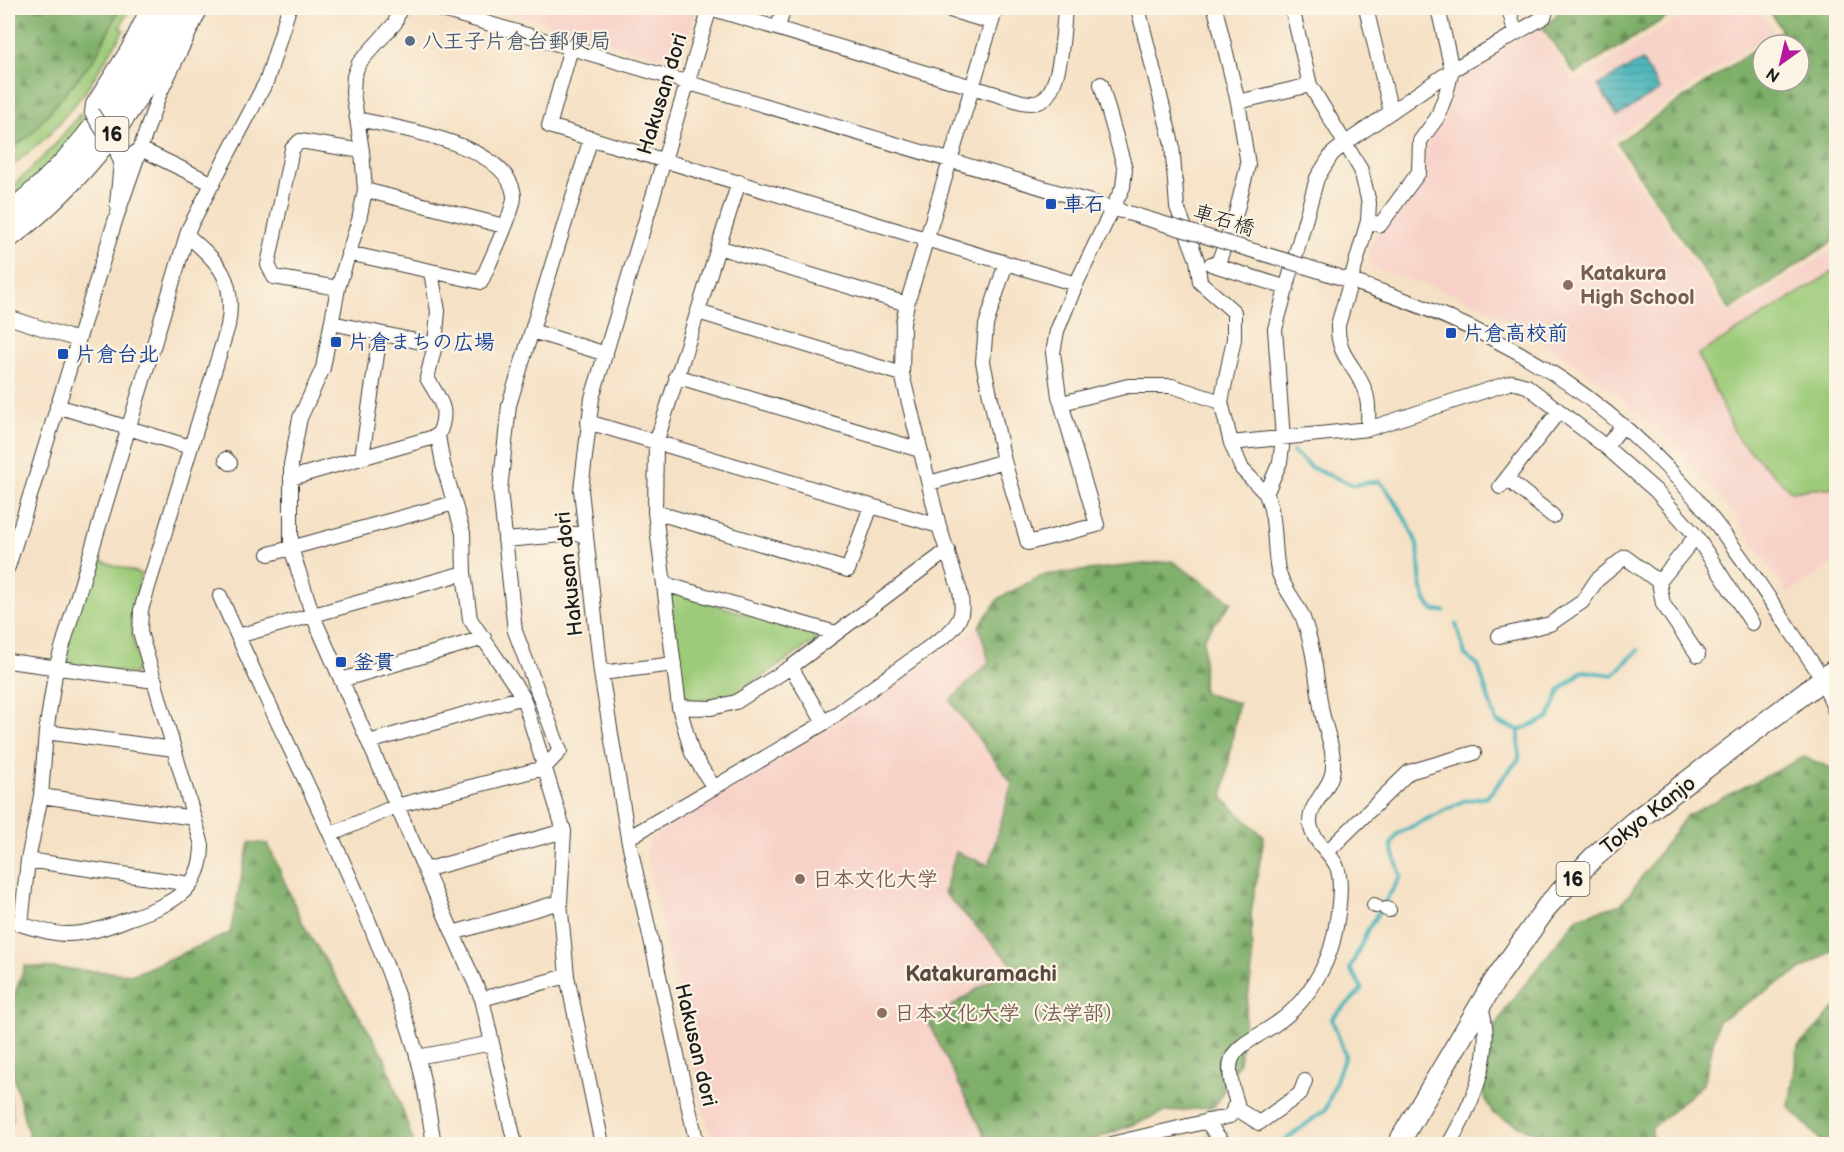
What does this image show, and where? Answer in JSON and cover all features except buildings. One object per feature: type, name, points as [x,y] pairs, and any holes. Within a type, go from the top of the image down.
[{"type":"highway","name":"16","points":[[8,214],[67,158],[106,111],[139,60],[165,8]]},
{"type":"highway","name":"16","points":[[8,238],[54,198],[114,132],[161,61],[186,8]]},
{"type":"highway","name":"Tokyo Kanjo","points":[[1398,1144],[1523,938],[1549,904],[1593,858],[1635,822],[1832,680]]},
{"type":"street","points":[[116,218],[120,162],[92,113],[93,104],[128,49],[148,8]]},
{"type":"street","points":[[8,567],[14,524],[57,406],[116,218],[159,95],[201,8]]},
{"type":"street","points":[[187,235],[215,259],[223,272],[231,306],[228,326],[141,610],[140,632],[194,818],[202,856],[197,875],[166,906],[101,929],[63,934],[14,923],[41,796],[46,732],[56,668],[187,235],[267,80],[289,8]]},
{"type":"street","points":[[400,8],[395,23],[359,63],[352,93],[362,151],[365,190],[338,288],[323,368],[300,418],[291,478],[291,548],[313,616],[482,999],[515,1144]]},
{"type":"street","name":"車石橋","points":[[436,8],[1350,280],[1416,303],[1500,340],[1539,363],[1623,425],[1659,458],[1717,525],[1832,680],[1836,714]]},
{"type":"street","points":[[710,8],[972,85],[1022,102],[1039,103],[1050,94],[1060,62],[1065,8]]},
{"type":"street","name":"Hakusan dori","points":[[697,1144],[628,838],[601,673],[581,490],[588,423],[606,354],[710,8]]},
{"type":"street","points":[[778,27],[784,8]]},
{"type":"street","points":[[943,8],[991,22]]},
{"type":"street","points":[[628,838],[824,723],[946,635],[960,622],[963,609],[948,550],[939,526],[902,374],[903,323],[996,8]]},
{"type":"street","points":[[1111,1144],[1230,1116],[1237,1103],[1230,1084],[1231,1060],[1242,1043],[1279,1023],[1306,995],[1330,951],[1339,896],[1337,867],[1311,829],[1311,814],[1332,774],[1329,734],[1321,710],[1316,663],[1303,617],[1278,571],[1274,512],[1266,494],[1242,469],[1231,443],[1221,402],[1234,339],[1234,312],[1200,282],[1197,260],[1177,207],[1172,144],[1138,8]]},
{"type":"street","points":[[1215,8],[1238,102],[1248,165],[1235,217],[1217,266]]},
{"type":"street","points":[[1292,8],[1311,85],[1347,142],[1361,170],[1366,188],[1368,221],[1350,280],[1338,336],[1347,363],[1363,386],[1368,403],[1368,429]]},
{"type":"street","points":[[1366,8],[1391,112]]},
{"type":"street","points":[[1368,221],[1380,225],[1419,172],[1420,141],[1437,118],[1452,70],[1438,8]]},
{"type":"street","points":[[1509,8],[1515,33]]},
{"type":"street","points":[[1266,494],[1280,462],[1283,438],[1275,329],[1317,178],[1332,154],[1347,142],[1452,70],[1544,17],[1546,8]]},
{"type":"street","points":[[571,48],[549,126],[1076,284]]},
{"type":"street","points":[[1006,263],[986,325],[983,362],[1004,461],[1028,543],[1097,525],[1062,403],[1053,353],[1058,331],[1076,284],[1124,187],[1125,169],[1101,84]]},
{"type":"street","points":[[1238,102],[1311,85]]},
{"type":"street","points":[[348,253],[481,282],[514,197],[508,179],[483,155],[449,141],[357,118]]},
{"type":"street","points":[[332,834],[396,806],[544,768],[560,751],[515,631],[500,490],[502,449],[509,405],[591,138]]},
{"type":"street","points":[[338,288],[274,277],[268,265],[292,149],[300,141],[362,151]]},
{"type":"street","points":[[120,162],[141,149]]},
{"type":"street","points":[[141,149],[213,184]]},
{"type":"street","points":[[714,788],[692,753],[679,706],[655,512],[656,443],[738,182]]},
{"type":"street","points":[[365,190],[504,226]]},
{"type":"street","points":[[718,247],[907,304]]},
{"type":"street","points":[[1197,260],[1287,288]]},
{"type":"street","points":[[430,272],[438,311],[435,345],[427,378],[444,408],[445,420],[438,436],[463,533],[464,573],[470,619],[523,697],[564,831],[560,902],[567,976],[602,1144]]},
{"type":"street","points":[[698,312],[902,374]]},
{"type":"street","points":[[8,317],[78,340]]},
{"type":"street","points":[[332,323],[435,345]]},
{"type":"street","points":[[532,331],[606,354]]},
{"type":"street","points":[[362,457],[380,334]]},
{"type":"street","points":[[676,376],[920,450]]},
{"type":"street","points":[[1231,443],[1368,429],[1512,382],[1527,386],[1606,447],[1656,491],[1696,536],[1752,623]]},
{"type":"street","points":[[1062,403],[1128,386],[1172,386],[1221,402]]},
{"type":"street","points":[[57,406],[190,447]]},
{"type":"street","points":[[1553,516],[1504,483],[1559,411]]},
{"type":"street","points":[[588,423],[939,526]]},
{"type":"street","points":[[1606,447],[1623,425]]},
{"type":"street","points":[[291,478],[438,436]]},
{"type":"street","points":[[930,483],[1004,461]]},
{"type":"street","points":[[269,554],[454,503]]},
{"type":"street","points":[[655,512],[848,570],[871,506]]},
{"type":"street","points":[[505,540],[586,533]]},
{"type":"street","points":[[1659,582],[1696,536]]},
{"type":"street","points":[[679,706],[711,708],[736,702],[791,667],[948,550]]},
{"type":"street","points":[[1499,636],[1550,624],[1582,602],[1597,580],[1625,557],[1659,582],[1664,604],[1698,655]]},
{"type":"street","points":[[238,636],[464,573]]},
{"type":"street","points":[[664,584],[836,633]]},
{"type":"street","points":[[220,596],[332,834],[375,936],[417,1057],[435,1144]]},
{"type":"street","points":[[341,680],[484,638]]},
{"type":"street","points":[[8,661],[155,681]]},
{"type":"street","points":[[601,673],[674,664]]},
{"type":"street","points":[[791,667],[824,723]]},
{"type":"street","points":[[369,742],[523,697]]},
{"type":"street","points":[[46,732],[174,749]]},
{"type":"street","points":[[1327,852],[1409,772],[1474,753]]},
{"type":"street","points":[[41,796],[194,818]]},
{"type":"street","points":[[426,870],[564,831]]},
{"type":"street","points":[[27,860],[190,884]]},
{"type":"street","points":[[453,933],[560,902]]},
{"type":"street","points":[[482,999],[567,976]]},
{"type":"street","points":[[1449,1144],[1469,1109],[1484,1060],[1487,1026],[1480,1007]]},
{"type":"street","points":[[417,1057],[492,1043]]},
{"type":"street","points":[[1234,1107],[1259,1123],[1300,1094],[1305,1080]]},
{"type":"street","points":[[1206,1121],[1224,1144]]},
{"type":"shaded area","points":[[497,8],[697,8],[687,39],[659,57]]},
{"type":"shaded area","name":"Katakura High School","points":[[1694,8],[1759,8],[1773,30],[1769,33],[1751,33],[1751,45],[1610,142],[1729,315],[1836,247],[1836,562],[1788,594],[1734,514],[1674,445],[1614,391],[1570,360],[1481,304],[1373,267],[1368,259],[1375,235],[1382,233],[1424,177],[1427,143],[1443,121],[1460,74],[1540,27],[1574,83]]},
{"type":"shaded area","name":"日本文化大学","points":[[979,626],[989,662],[950,701],[1012,783],[989,865],[1014,965],[981,1124],[989,1144],[712,1144],[646,853],[650,838],[814,738]]},
{"type":"green space","points":[[8,8],[130,8],[120,27],[124,30],[85,92],[48,136],[8,169]]},
{"type":"green space","points":[[8,8],[120,8],[95,58],[31,134],[8,152]]},
{"type":"green space","points":[[1559,8],[1682,8],[1575,74],[1543,29],[1556,16]]},
{"type":"green space","points":[[1768,8],[1836,8],[1836,239],[1730,310],[1617,143],[1751,52],[1751,93],[1811,93],[1811,33],[1779,33],[1782,31]]},
{"type":"green space","points":[[80,114],[84,124],[60,154],[8,204],[8,191],[53,147]]},
{"type":"green space","points":[[1836,270],[1836,487],[1791,491],[1738,439],[1698,355]]},
{"type":"green space","points":[[91,558],[142,574],[132,619],[133,641],[140,664],[134,674],[69,664],[62,655]]},
{"type":"green space","points":[[1172,561],[1232,602],[1204,637],[1203,693],[1238,703],[1223,798],[1264,837],[1251,913],[1252,969],[1239,1062],[1214,1107],[1165,1112],[1083,1144],[989,1144],[928,1022],[1013,965],[944,893],[956,852],[989,865],[1012,783],[950,701],[989,662],[979,626],[999,598],[1043,575]]},
{"type":"green space","points":[[675,593],[815,634],[815,641],[730,698],[693,701],[684,694],[670,598]]},
{"type":"green space","points":[[1804,757],[1836,770],[1836,948],[1718,1021],[1704,1083],[1652,1128],[1652,1144],[1551,1144],[1553,1142],[1492,1113],[1472,1069],[1507,1007],[1578,917],[1622,904],[1686,816]]},
{"type":"green space","points":[[249,842],[268,844],[303,924],[384,1056],[414,1144],[31,1144],[8,1055],[8,1012],[25,966],[134,974],[230,933]]},
{"type":"green space","points":[[1836,1007],[1836,1144],[1824,1144],[1789,1107],[1798,1047]]},
{"type":"green space","points":[[8,1084],[13,1118],[8,1135]]},
{"type":"water","points":[[1642,60],[1660,90],[1617,116],[1598,85]]},
{"type":"waterway","points":[[1293,452],[1312,468],[1353,485],[1379,481],[1384,486],[1408,523],[1416,542],[1422,590],[1425,597],[1434,611],[1444,611]]},
{"type":"waterway","points":[[1456,624],[1465,655],[1478,665],[1496,722],[1519,730]]},
{"type":"waterway","points":[[1280,1144],[1326,1109],[1345,1055],[1332,1019],[1362,988],[1350,969],[1368,929],[1401,876],[1391,845],[1397,834],[1463,801],[1487,797],[1519,759],[1519,730],[1549,718],[1560,690],[1583,671],[1613,675],[1638,650]]},
{"type":"waterway","points":[[1221,1130],[1234,1144]]},
{"type":"waterway","points":[[1189,1144],[1211,1135]]},
{"type":"place","name":"八王子片倉台郵便局","points":[[410,41]]},
{"type":"place","name":"車石","points":[[1051,204]]},
{"type":"place","name":"Katakura High School","points":[[1568,285]]},
{"type":"place","name":"片倉高校前","points":[[1451,333]]},
{"type":"place","name":"片倉まちの広場","points":[[336,342]]},
{"type":"place","name":"片倉台北","points":[[63,354]]},
{"type":"place","name":"釜貫","points":[[341,662]]},
{"type":"place","name":"日本文化大学","points":[[800,879]]},
{"type":"place","name":"日本文化大学（法学部）","points":[[882,1013]]},
{"type":"district","name":"Katakuramachi","points":[[981,973]]}]
